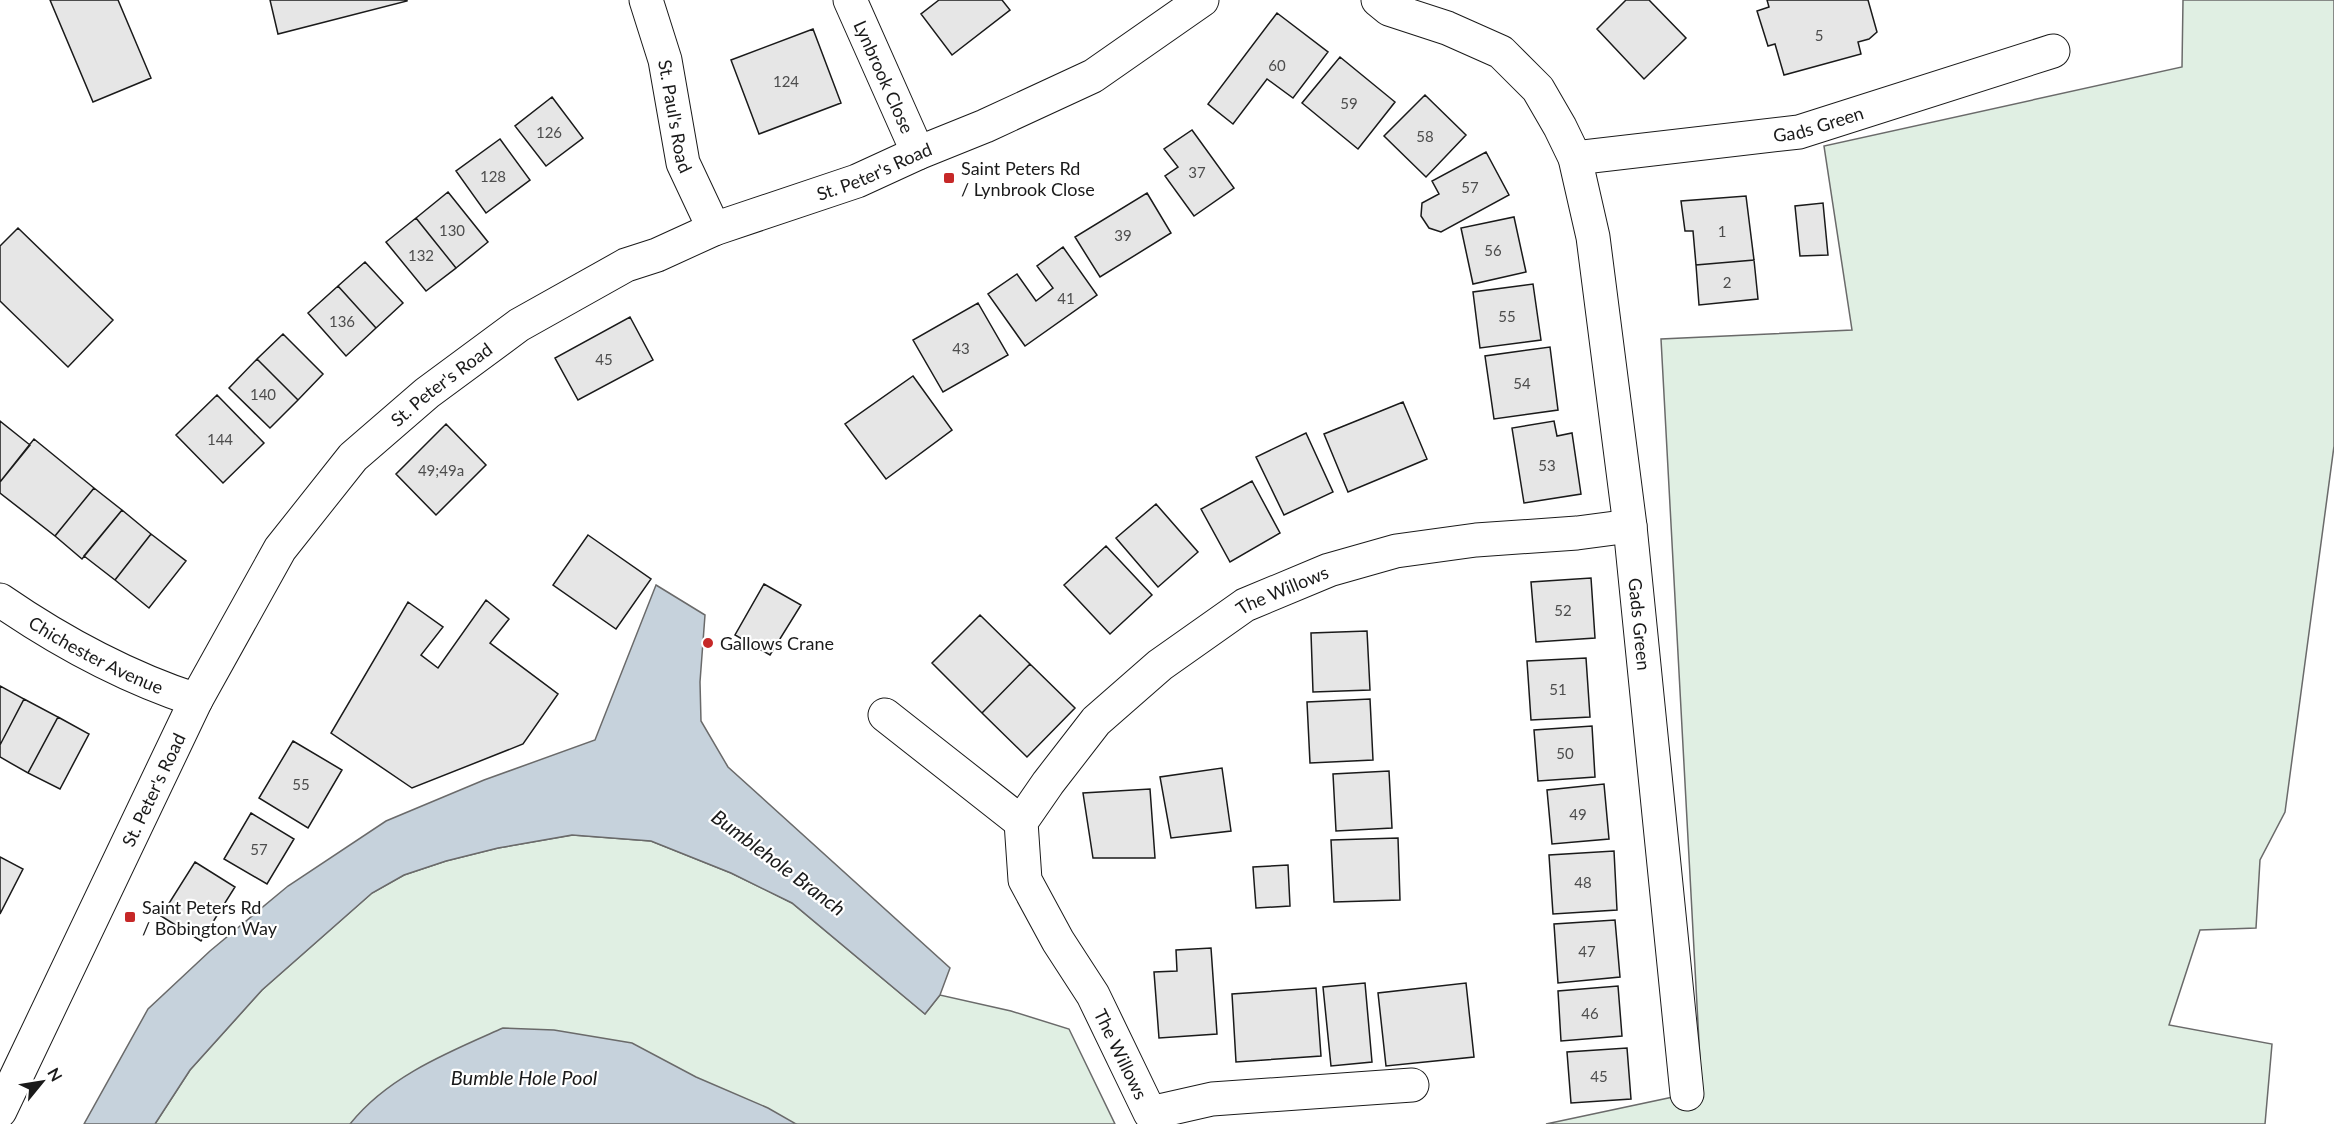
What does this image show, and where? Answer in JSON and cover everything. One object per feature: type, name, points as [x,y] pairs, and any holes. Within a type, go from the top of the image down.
[{"type":"street","name":"St. Paul's Road","points":[[646,0],[665,60],[683,163],[714,229]]},
{"type":"street","name":"Lynbrook Close","points":[[850,0],[918,153]]},
{"type":"street","name":"St. Peter's Road","points":[[0,1111],[196,700],[280,549],[353,457],[427,393],[519,325],[626,265],[657,255],[714,229],[856,181],[985,126],[1093,76],[1202,0]]},
{"type":"street","name":"Gads Green","points":[[1378,0],[1389,9],[1447,28],[1501,52],[1538,89],[1575,158],[1593,237],[1630,526],[1687,1094]]},
{"type":"street","name":"Gads Green","points":[[1575,158],[1799,132],[2053,51]]},
{"type":"street","name":"The Willows","points":[[1412,1085],[1212,1099],[1150,1113],[1093,995],[1058,941],[1025,880],[1021,822],[1096,721],[1160,665],[1245,605],[1329,570],[1396,551],[1476,540],[1577,533],[1630,526]]},
{"type":"street","name":"Chichester Avenue","points":[[0,600],[99,660],[158,687],[196,700]]},
{"type":"street","points":[[885,715],[1021,822]]},
{"type":"green space","points":[[2183,0],[2334,0],[2334,446],[2285,812],[2260,860],[2256,928],[2200,930],[2169,1025],[2272,1044],[2265,1124],[1546,1124],[1687,1094],[1701,1079],[1661,339],[1852,330],[1824,146],[2182,67]]},
{"type":"green space","points":[[573,835],[651,841],[731,873],[792,903],[925,1014],[940,995],[1011,1011],[1069,1029],[1115,1124],[155,1124],[190,1070],[262,990],[372,893],[404,875],[446,861],[498,848]]},
{"type":"water","name":"Bumblehole Branch","points":[[656,585],[705,615],[700,682],[701,721],[728,767],[950,968],[940,995],[925,1014],[792,903],[731,873],[651,841],[572,835],[498,848],[446,861],[404,875],[372,893],[262,990],[190,1070],[155,1124],[84,1124],[148,1009],[210,951],[288,886],[386,821],[484,780],[595,740]]},
{"type":"water","name":"Bumble Hole Pool","points":[[503,1028],[554,1030],[632,1043],[696,1077],[768,1108],[796,1124],[350,1124],[382,1092],[401,1079],[441,1056]]},
{"type":"building","points":[[50,0],[118,0],[151,78],[93,102]]},
{"type":"building","points":[[270,0],[407,0],[407,1],[278,34]]},
{"type":"building","points":[[939,0],[1002,0],[1010,10],[952,55],[921,14]]},
{"type":"building","points":[[1626,0],[1649,0],[1686,38],[1644,79],[1597,29]]},
{"type":"building","points":[[1767,0],[1868,0],[1877,32],[1869,39],[1858,42],[1861,54],[1784,75],[1775,44],[1768,46],[1757,11],[1769,7]]},
{"type":"building","points":[[1277,13],[1328,52],[1293,98],[1267,79],[1233,124],[1208,104]]},
{"type":"building","points":[[813,29],[841,103],[759,134],[731,60]]},
{"type":"building","points":[[1340,57],[1395,102],[1358,149],[1302,103]]},
{"type":"building","points":[[1425,95],[1466,135],[1426,177],[1384,136]]},
{"type":"building","points":[[552,97],[583,138],[546,166],[515,126]]},
{"type":"building","points":[[1192,130],[1234,188],[1194,216],[1165,176],[1178,167],[1164,149]]},
{"type":"building","points":[[500,139],[530,180],[486,213],[456,171]]},
{"type":"building","points":[[1486,152],[1509,195],[1441,232],[1429,228],[1421,216],[1422,203],[1439,194],[1432,181]]},
{"type":"building","points":[[448,192],[488,242],[456,268],[416,218]]},
{"type":"building","points":[[1147,193],[1171,233],[1100,277],[1075,237]]},
{"type":"building","points":[[1746,196],[1754,260],[1696,265],[1693,231],[1685,231],[1681,201]]},
{"type":"building","points":[[1823,203],[1828,255],[1800,256],[1795,206]]},
{"type":"building","points":[[1514,217],[1526,272],[1473,284],[1461,228]]},
{"type":"building","points":[[416,218],[456,268],[426,291],[386,242]]},
{"type":"building","points":[[18,228],[113,320],[68,367],[0,301],[0,246]]},
{"type":"building","points":[[1063,247],[1097,295],[1025,346],[988,294],[1017,274],[1036,301],[1053,288],[1037,266]]},
{"type":"building","points":[[1754,260],[1758,299],[1699,305],[1696,265]]},
{"type":"building","points":[[365,262],[403,303],[376,328],[338,286]]},
{"type":"building","points":[[1533,284],[1541,340],[1480,348],[1473,292]]},
{"type":"building","points":[[338,286],[376,328],[346,356],[308,313]]},
{"type":"building","points":[[978,303],[1008,355],[943,392],[913,340]]},
{"type":"building","points":[[630,317],[653,360],[578,400],[555,358]]},
{"type":"building","points":[[283,334],[323,374],[298,400],[257,359]]},
{"type":"building","points":[[1550,347],[1558,410],[1494,419],[1485,356]]},
{"type":"building","points":[[257,359],[298,400],[270,428],[229,388]]},
{"type":"building","points":[[913,376],[952,430],[886,479],[845,424]]},
{"type":"building","points":[[217,395],[264,443],[223,483],[176,435]]},
{"type":"building","points":[[1403,402],[1427,459],[1348,492],[1324,434]]},
{"type":"building","points":[[0,421],[30,445],[0,482]]},
{"type":"building","points":[[1554,421],[1557,436],[1572,433],[1581,494],[1524,503],[1512,428]]},
{"type":"building","points":[[446,424],[486,465],[436,515],[396,474]]},
{"type":"building","points":[[1306,433],[1333,492],[1284,515],[1256,457]]},
{"type":"building","points":[[34,439],[94,488],[55,536],[0,493],[0,482]]},
{"type":"building","points":[[1252,481],[1280,533],[1230,562],[1201,509]]},
{"type":"building","points":[[94,488],[122,510],[82,559],[55,536]]},
{"type":"building","points":[[1156,504],[1198,552],[1158,587],[1116,538]]},
{"type":"building","points":[[122,510],[151,534],[115,580],[84,556]]},
{"type":"building","points":[[151,534],[186,561],[149,608],[115,580]]},
{"type":"building","points":[[588,535],[651,579],[616,629],[553,585]]},
{"type":"building","points":[[1106,546],[1152,595],[1110,634],[1064,585]]},
{"type":"building","points":[[1591,578],[1595,638],[1536,642],[1531,582]]},
{"type":"building","points":[[764,584],[801,605],[770,655],[735,635]]},
{"type":"building","points":[[486,600],[509,619],[490,643],[558,694],[523,744],[412,788],[331,733],[408,602],[443,627],[421,655],[438,668]]},
{"type":"building","points":[[980,615],[1030,664],[982,713],[932,663]]},
{"type":"building","points":[[1367,631],[1370,690],[1313,692],[1311,633]]},
{"type":"building","points":[[1586,658],[1590,717],[1531,720],[1527,661]]},
{"type":"building","points":[[1030,664],[1075,708],[1027,757],[982,713]]},
{"type":"building","points":[[0,686],[24,699],[0,745]]},
{"type":"building","points":[[24,699],[58,717],[28,773],[0,757],[0,745]]},
{"type":"building","points":[[1370,699],[1373,760],[1310,763],[1307,702]]},
{"type":"building","points":[[58,717],[89,734],[60,789],[28,773]]},
{"type":"building","points":[[1592,726],[1595,777],[1538,781],[1534,730]]},
{"type":"building","points":[[293,741],[342,770],[308,828],[259,798]]},
{"type":"building","points":[[1222,768],[1231,831],[1171,838],[1160,777]]},
{"type":"building","points":[[1389,771],[1392,828],[1336,831],[1333,774]]},
{"type":"building","points":[[1604,784],[1609,839],[1552,844],[1547,790]]},
{"type":"building","points":[[1150,789],[1155,858],[1093,858],[1083,793]]},
{"type":"building","points":[[251,813],[294,839],[267,884],[224,859]]},
{"type":"building","points":[[1398,838],[1400,900],[1334,902],[1331,840]]},
{"type":"building","points":[[1614,851],[1617,910],[1553,914],[1549,855]]},
{"type":"building","points":[[0,857],[23,869],[0,914]]},
{"type":"building","points":[[195,862],[235,887],[201,941],[161,916]]},
{"type":"building","points":[[1288,865],[1290,906],[1256,908],[1253,867]]},
{"type":"building","points":[[1615,920],[1620,977],[1558,983],[1554,924]]},
{"type":"building","points":[[1211,948],[1217,1034],[1159,1038],[1154,972],[1177,971],[1176,950]]},
{"type":"building","points":[[1365,983],[1372,1062],[1331,1066],[1323,987]]},
{"type":"building","points":[[1466,983],[1474,1057],[1386,1066],[1378,993]]},
{"type":"building","points":[[1618,986],[1622,1036],[1561,1041],[1558,991]]},
{"type":"building","points":[[1316,988],[1321,1056],[1236,1062],[1232,994]]},
{"type":"building","points":[[1627,1048],[1631,1099],[1571,1103],[1567,1052]]},
{"type":"place","name":"Saint Peters Rd / Lynbrook Close","points":[[949,178]]},
{"type":"place","name":"Gallows Crane","points":[[708,643]]},
{"type":"place","name":"Saint Peters Rd / Bobington Way","points":[[130,917]]}]
